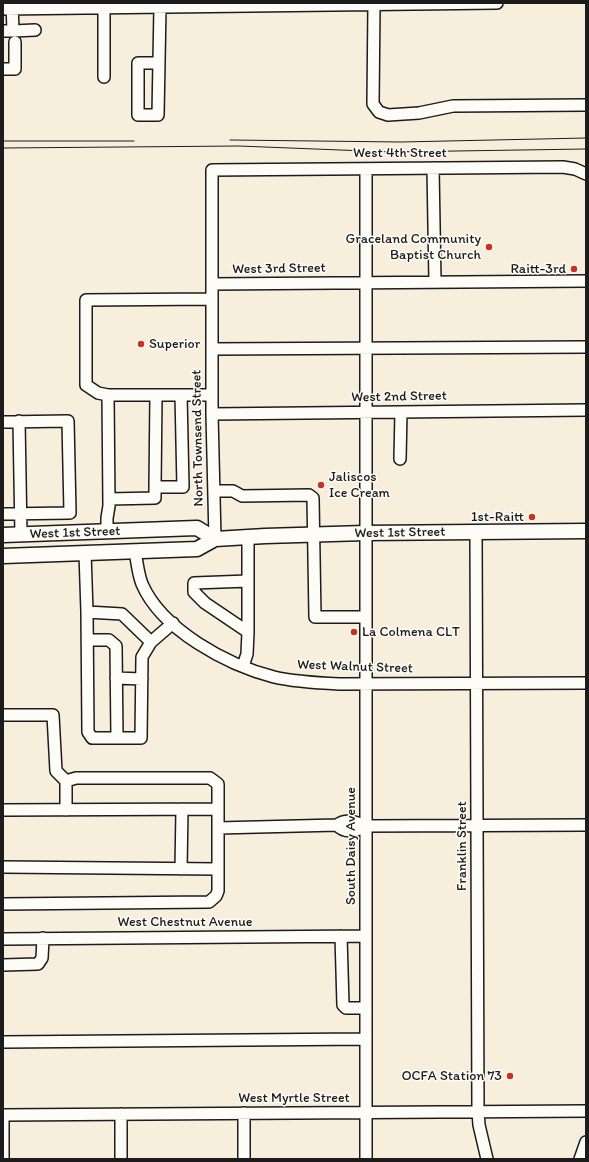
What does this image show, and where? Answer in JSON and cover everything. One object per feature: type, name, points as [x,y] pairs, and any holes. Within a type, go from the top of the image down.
[{"type":"main road","name":"West 1st Street","points":[[3,535],[197,528],[215,539]]},
{"type":"main road","name":"West 1st Street","points":[[3,556],[197,549],[215,539],[314,534],[586,531]]},
{"type":"street","points":[[35,30],[8,30],[9,7],[104,8],[124,5],[160,7],[293,4],[497,3]]},
{"type":"street","points":[[374,4],[373,104],[379,112],[388,115],[419,113],[453,106],[586,105]]},
{"type":"street","points":[[158,63],[138,63],[138,115],[158,115],[160,7]]},
{"type":"street","points":[[104,8],[104,77]]},
{"type":"street","points":[[3,69],[15,69],[15,42]]},
{"type":"street","name":"West 4th Street","points":[[212,170],[563,167],[575,169],[586,174]]},
{"type":"street","points":[[433,168],[435,282]]},
{"type":"street","name":"South Daisy Avenue","points":[[366,169],[366,1159]]},
{"type":"street","name":"North Townsend Street","points":[[212,170],[212,414],[215,539]]},
{"type":"street","name":"West 3rd Street","points":[[212,284],[586,281]]},
{"type":"street","points":[[212,299],[86,300],[86,384],[98,392],[108,395],[212,395]]},
{"type":"street","points":[[212,350],[586,346]]},
{"type":"street","points":[[108,395],[108,531]]},
{"type":"street","points":[[109,499],[155,498],[156,395]]},
{"type":"street","points":[[155,487],[183,487],[181,395]]},
{"type":"street","name":"West 2nd Street","points":[[212,414],[586,410]]},
{"type":"street","points":[[400,459],[401,412]]},
{"type":"street","points":[[19,421],[21,535]]},
{"type":"street","points":[[3,422],[68,421],[70,513],[3,514]]},
{"type":"street","points":[[214,491],[232,491],[242,496],[309,495],[314,498],[315,617],[366,617]]},
{"type":"street","name":"Franklin Street","points":[[476,532],[478,1125],[487,1159]]},
{"type":"street","points":[[243,666],[247,654],[248,632],[248,537]]},
{"type":"street","name":"West Walnut Street","points":[[134,552],[142,583],[147,593],[173,623],[188,637],[207,649],[243,666],[274,677],[304,682],[366,685],[586,683]]},
{"type":"street","points":[[85,553],[88,732],[92,738],[141,738],[142,658],[151,642],[173,623]]},
{"type":"street","points":[[248,582],[194,583],[194,592],[205,602],[248,632]]},
{"type":"street","points":[[87,612],[122,614],[151,642]]},
{"type":"street","points":[[87,640],[110,640],[114,642],[116,646],[117,738]]},
{"type":"street","points":[[116,678],[142,678]]},
{"type":"street","points":[[3,715],[53,715],[56,771],[66,781],[66,810]]},
{"type":"street","points":[[3,904],[208,902],[218,891],[218,784],[210,778],[76,778],[66,781]]},
{"type":"street","points":[[181,869],[182,809]]},
{"type":"street","points":[[3,810],[217,809]]},
{"type":"street","points":[[218,828],[337,825],[341,829],[347,831],[357,830],[366,826],[586,825]]},
{"type":"street","points":[[3,867],[218,869]]},
{"type":"street","points":[[341,936],[343,1005],[346,1008],[366,1008]]},
{"type":"street","name":"West Chestnut Avenue","points":[[3,939],[366,936]]},
{"type":"street","points":[[3,965],[38,964],[42,958],[43,938]]},
{"type":"street","points":[[3,1042],[366,1039]]},
{"type":"street","name":"West Myrtle Street","points":[[3,1115],[586,1111]]},
{"type":"street","points":[[244,1113],[244,1159]]},
{"type":"street","points":[[121,1114],[121,1159]]},
{"type":"street","points":[[3,1115],[3,1159]]},
{"type":"street","points":[[580,1159],[586,1142]]},
{"type":"tram line","points":[[230,140],[401,142],[586,138]]},
{"type":"tram line","points":[[3,141],[134,141]]},
{"type":"tram line","points":[[3,148],[239,146],[391,152],[586,149]]},
{"type":"place","name":"Graceland Community Baptist Church","points":[[489,247]]},
{"type":"place","name":"Raitt-3rd","points":[[574,269]]},
{"type":"place","name":"Superior","points":[[141,344]]},
{"type":"place","name":"Jaliscos Ice Cream","points":[[321,485]]},
{"type":"place","name":"1st-Raitt","points":[[532,517]]},
{"type":"place","name":"La Colmena CLT","points":[[354,632]]},
{"type":"place","name":"OCFA Station 73","points":[[510,1076]]}]
